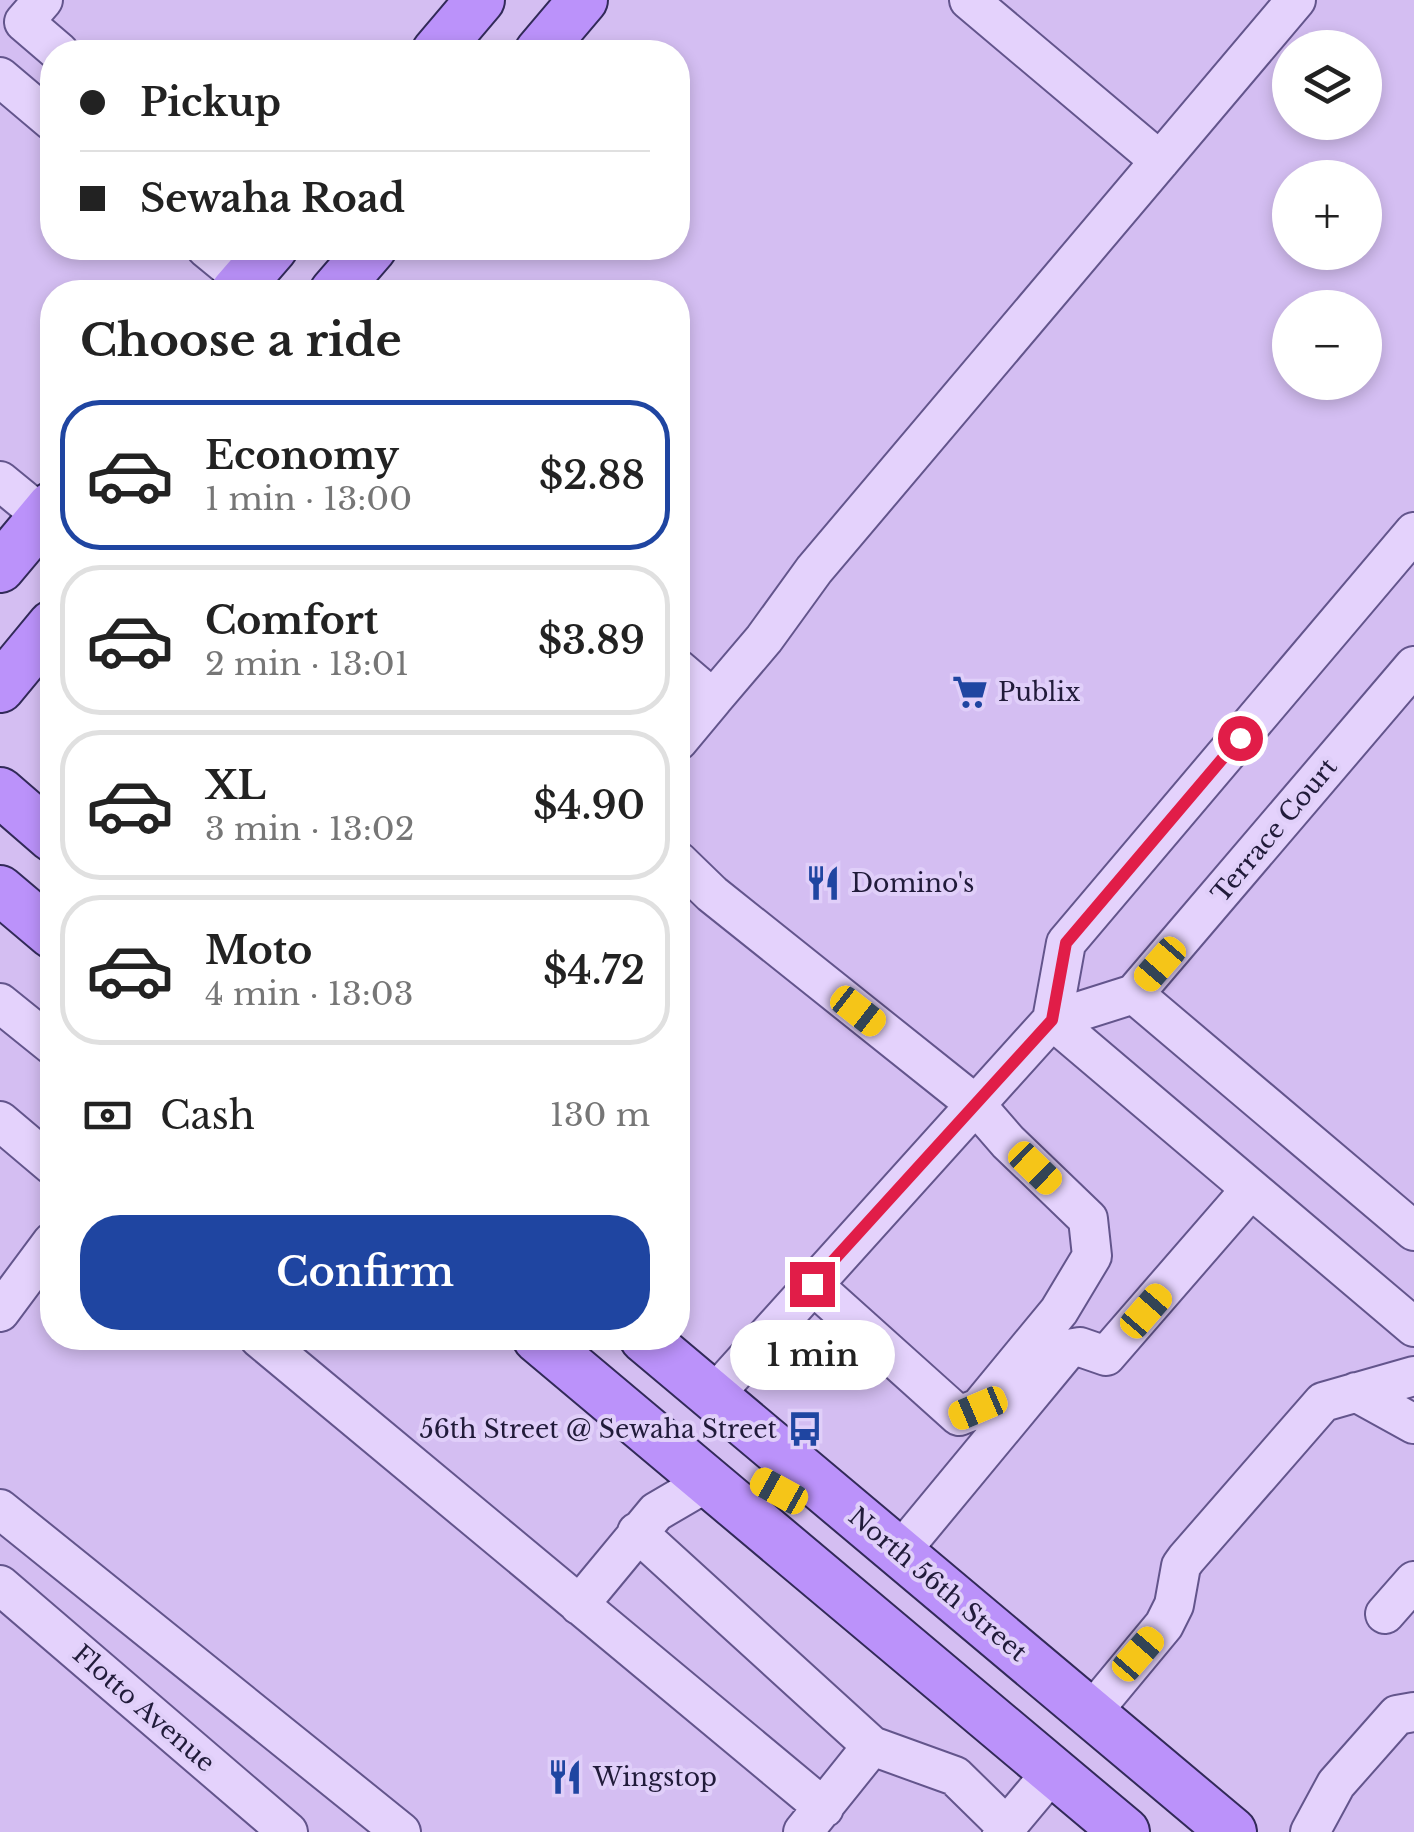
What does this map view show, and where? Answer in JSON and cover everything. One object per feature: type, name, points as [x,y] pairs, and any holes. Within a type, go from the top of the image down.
[{"type":"main road","points":[[446,40],[480,0]]},
{"type":"main road","points":[[549,40],[584,0]]},
{"type":"main road","points":[[344,280],[362,260]]},
{"type":"main road","points":[[0,568],[40,521]]},
{"type":"main road","points":[[0,688],[40,640]]},
{"type":"main road","points":[[0,792],[40,827]]},
{"type":"main road","points":[[0,890],[40,924]]},
{"type":"main road","points":[[551,1350],[1122,1831]]},
{"type":"main road","points":[[598,1350],[649,1390],[698,1407],[713,1396]]},
{"type":"main road","name":"North 56th Street","points":[[658,1350],[1232,1832]]},
{"type":"main road","points":[[709,1481],[748,1474],[917,1565]]},
{"type":"main road","points":[[1054,1771],[1078,1760],[1106,1762],[1190,1832]]},
{"type":"street","points":[[43,0],[24,22],[45,40]]},
{"type":"street","points":[[969,0],[1160,161]]},
{"type":"street","points":[[690,726],[764,639],[826,555],[1296,0]]},
{"type":"street","points":[[0,77],[40,110]]},
{"type":"street","points":[[228,260],[251,273]]},
{"type":"street","points":[[0,481],[40,507]]},
{"type":"street","points":[[1052,1020],[1066,943],[1414,532]]},
{"type":"street","name":"Terrace Court","points":[[1134,994],[1414,666]]},
{"type":"street","points":[[690,679],[713,698]]},
{"type":"street","points":[[690,873],[975,1104],[1008,1142],[1088,1218],[1092,1256],[1059,1311],[978,1408],[959,1416],[812,1284]]},
{"type":"street","points":[[713,1396],[1052,1020],[1134,994],[1414,1232]]},
{"type":"street","points":[[0,1004],[40,1036]]},
{"type":"street","points":[[1052,1020],[1414,1327]]},
{"type":"street","points":[[0,1121],[40,1155]]},
{"type":"street","points":[[917,1565],[1068,1349],[1080,1347],[1106,1356],[1251,1189]]},
{"type":"street","points":[[0,1312],[40,1258]]},
{"type":"street","points":[[273,1350],[579,1605],[813,1820],[872,1746]]},
{"type":"street","points":[[1091,1713],[1164,1624],[1174,1605],[1181,1566],[1186,1559],[1322,1402],[1414,1376]]},
{"type":"street","points":[[1356,1392],[1414,1424]]},
{"type":"street","points":[[579,1605],[656,1512],[709,1481]]},
{"type":"street","points":[[0,1510],[401,1832]]},
{"type":"street","points":[[637,1532],[872,1746],[955,1776],[1004,1829],[1054,1771]]},
{"type":"street","points":[[1385,1614],[1414,1581]]},
{"type":"street","name":"Flotto Avenue","points":[[0,1584],[288,1832]]},
{"type":"street","points":[[1310,1832],[1336,1784],[1397,1716],[1414,1712]]},
{"type":"place","name":"Publix","points":[[970,692]]},
{"type":"place","name":"Domino's","points":[[823,883]]},
{"type":"place","name":"56th Street @ Sewaha Street","points":[[805,1429]]},
{"type":"place","name":"Wingstop","points":[[565,1777]]},
{"type":"route","points":[[812,1284],[1052,1020],[1066,943],[1240,738]]}]
